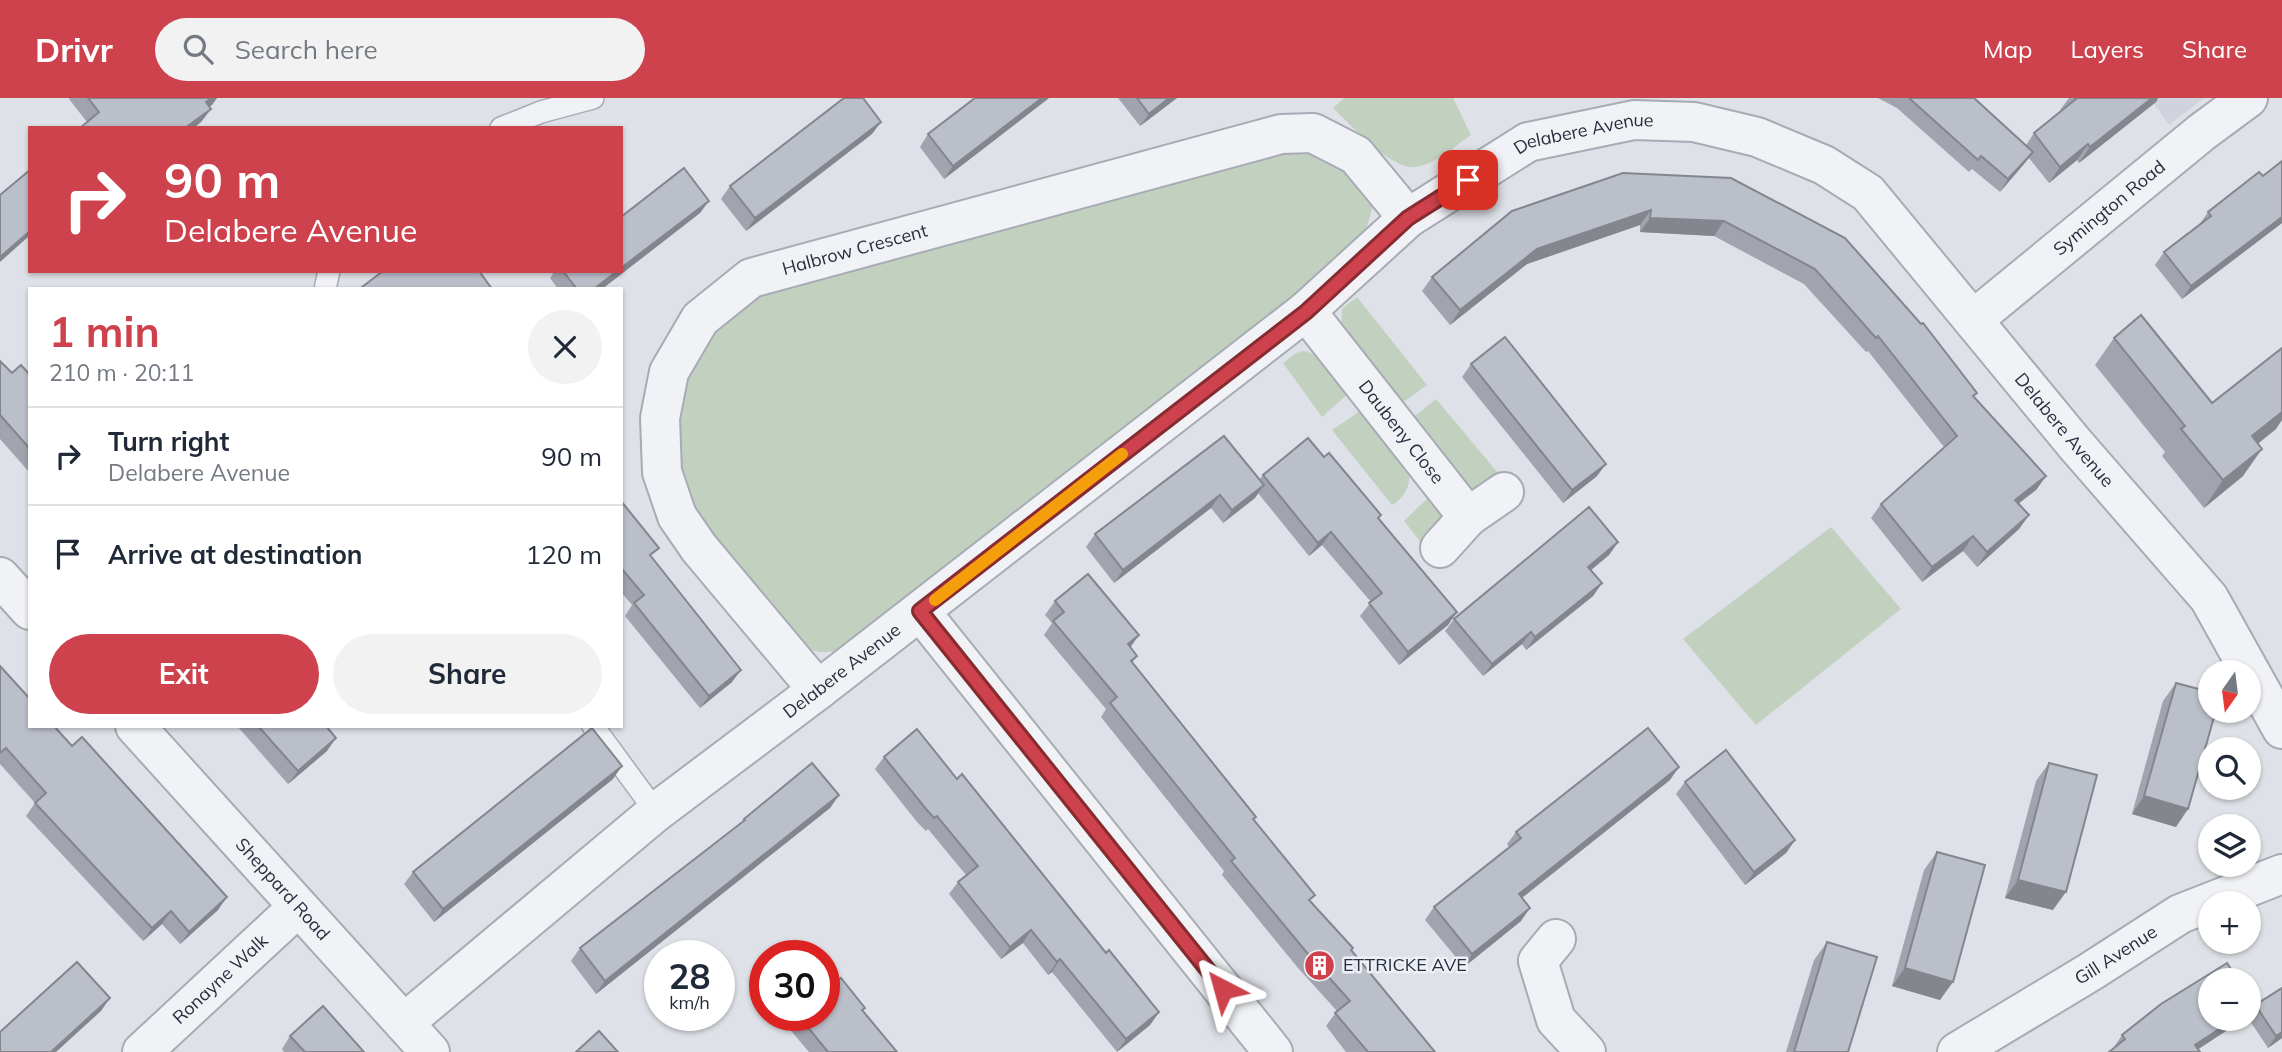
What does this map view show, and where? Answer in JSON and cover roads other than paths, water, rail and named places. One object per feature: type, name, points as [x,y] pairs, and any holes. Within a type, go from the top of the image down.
[{"type":"street","name":"Symington Road","points":[[1973,319],[2202,132],[2248,98]]},
{"type":"street","name":"Delabere Avenue","points":[[404,1023],[656,812],[1306,312],[1408,218],[1528,142],[1634,120],[1693,122],[1757,137],[1824,165],[1868,193],[2075,444],[2210,598],[2282,729]]},
{"type":"street","name":"Halbrow Crescent","points":[[818,690],[699,548],[677,516],[662,472],[660,418],[669,372],[700,319],[720,302],[751,278],[1281,134],[1313,133],[1356,155],[1408,218]]},
{"type":"street","name":"Daubeny Close","points":[[1306,312],[1468,517]]},
{"type":"street","points":[[1440,548],[1468,517],[1504,492]]},
{"type":"street","points":[[0,577],[28,608]]},
{"type":"street","points":[[920,611],[1273,1052]]},
{"type":"street","name":"Sheppard Road","points":[[137,728],[430,1052]]},
{"type":"street","name":"Gill Avenue","points":[[1957,1052],[2180,914],[2282,874]]},
{"type":"street","name":"Ronayne Walk","points":[[142,1052],[298,907]]},
{"type":"street","points":[[1556,939],[1538,961],[1556,1020],[1586,1052]]},
{"type":"lane","points":[[506,126],[541,112],[593,98]]},
{"type":"lane","points":[[594,728],[656,812]]},
{"type":"place","name":"ETTRICKE AVE","points":[[1320,965]]}]
